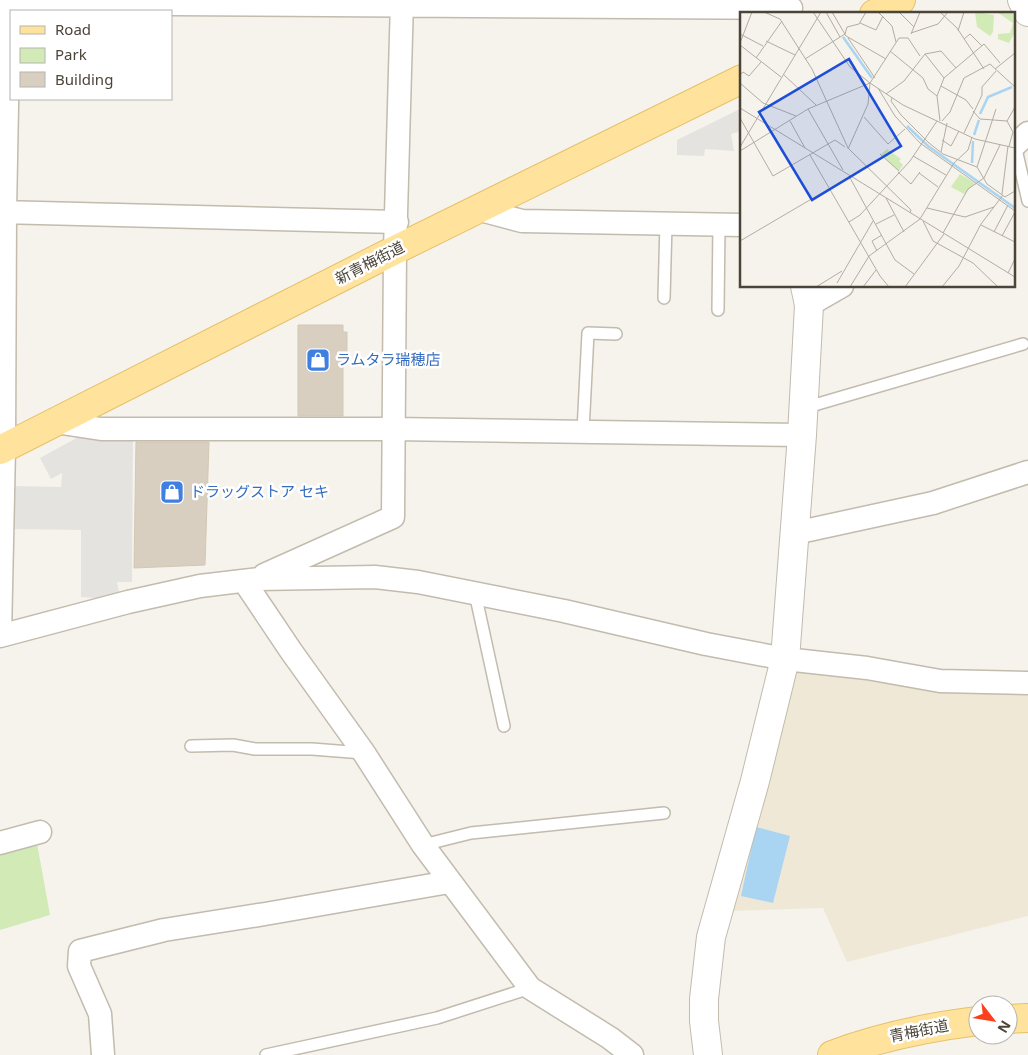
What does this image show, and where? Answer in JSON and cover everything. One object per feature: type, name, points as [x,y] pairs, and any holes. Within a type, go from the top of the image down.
[{"type":"main road","points":[[878,12],[901,0]]},
{"type":"main road","name":"新青梅街道","points":[[1,448],[477,209],[740,80]]},
{"type":"main road","name":"青梅街道","points":[[832,1055],[897,1035],[968,1022]]},
{"type":"street","points":[[1022,0],[1028,12]]},
{"type":"street","points":[[791,7],[402,2],[9,1],[2,212],[0,636],[128,602],[200,586],[251,580],[375,577],[418,582],[564,610],[706,644],[785,659],[867,668],[940,681],[1028,683]]},
{"type":"street","points":[[251,580],[394,517],[393,429],[402,2]]},
{"type":"street","points":[[477,209],[522,221],[740,225]]},
{"type":"street","points":[[2,212],[397,222]]},
{"type":"street","points":[[708,1055],[704,1021],[704,999],[711,937],[755,781],[785,659],[804,408],[807,296],[835,288]]},
{"type":"street","points":[[55,422],[101,429],[393,429],[802,435]]},
{"type":"street","points":[[795,533],[933,503],[1028,472]]},
{"type":"street","points":[[251,580],[292,651],[364,753],[423,845],[530,988],[610,1038],[632,1055]]},
{"type":"street","points":[[0,843],[40,832]]},
{"type":"street","points":[[103,1055],[100,1014],[79,966],[80,951],[164,930],[449,882]]},
{"type":"lane","points":[[1019,141],[1028,201]]},
{"type":"lane","points":[[664,298],[666,223]]},
{"type":"lane","points":[[718,310],[719,225]]},
{"type":"lane","points":[[583,431],[588,333],[616,334]]},
{"type":"lane","points":[[804,408],[1023,344]]},
{"type":"lane","points":[[475,593],[504,726]]},
{"type":"lane","points":[[191,746],[232,745],[255,749],[312,749],[364,753]]},
{"type":"lane","points":[[423,845],[472,833],[664,813]]},
{"type":"lane","points":[[266,1055],[437,1018],[530,988]]},
{"type":"shaded area","points":[[740,109],[740,132],[731,134],[734,151],[705,149],[704,156],[677,155],[677,140]]},
{"type":"shaded area","points":[[82,435],[133,435],[132,582],[117,582],[120,596],[97,602],[96,598],[81,597],[81,530],[11,529],[13,486],[61,487],[62,473],[51,479],[40,458]]},
{"type":"shaded area","points":[[793,671],[956,692],[1028,690],[1028,916],[847,962],[823,908],[729,911]]},
{"type":"green space","points":[[36,838],[50,915],[0,930],[0,849]]},
{"type":"water","points":[[756,827],[790,836],[773,903],[741,896]]},
{"type":"building","points":[[298,325],[343,325],[343,332],[347,332],[347,363],[343,363],[343,416],[298,416]]},
{"type":"building","points":[[136,442],[209,442],[205,565],[134,568]]},
{"type":"place","name":"ラムタラ瑞穂店","points":[[318,360]]},
{"type":"place","name":"ドラッグストア セキ","points":[[172,492]]}]
